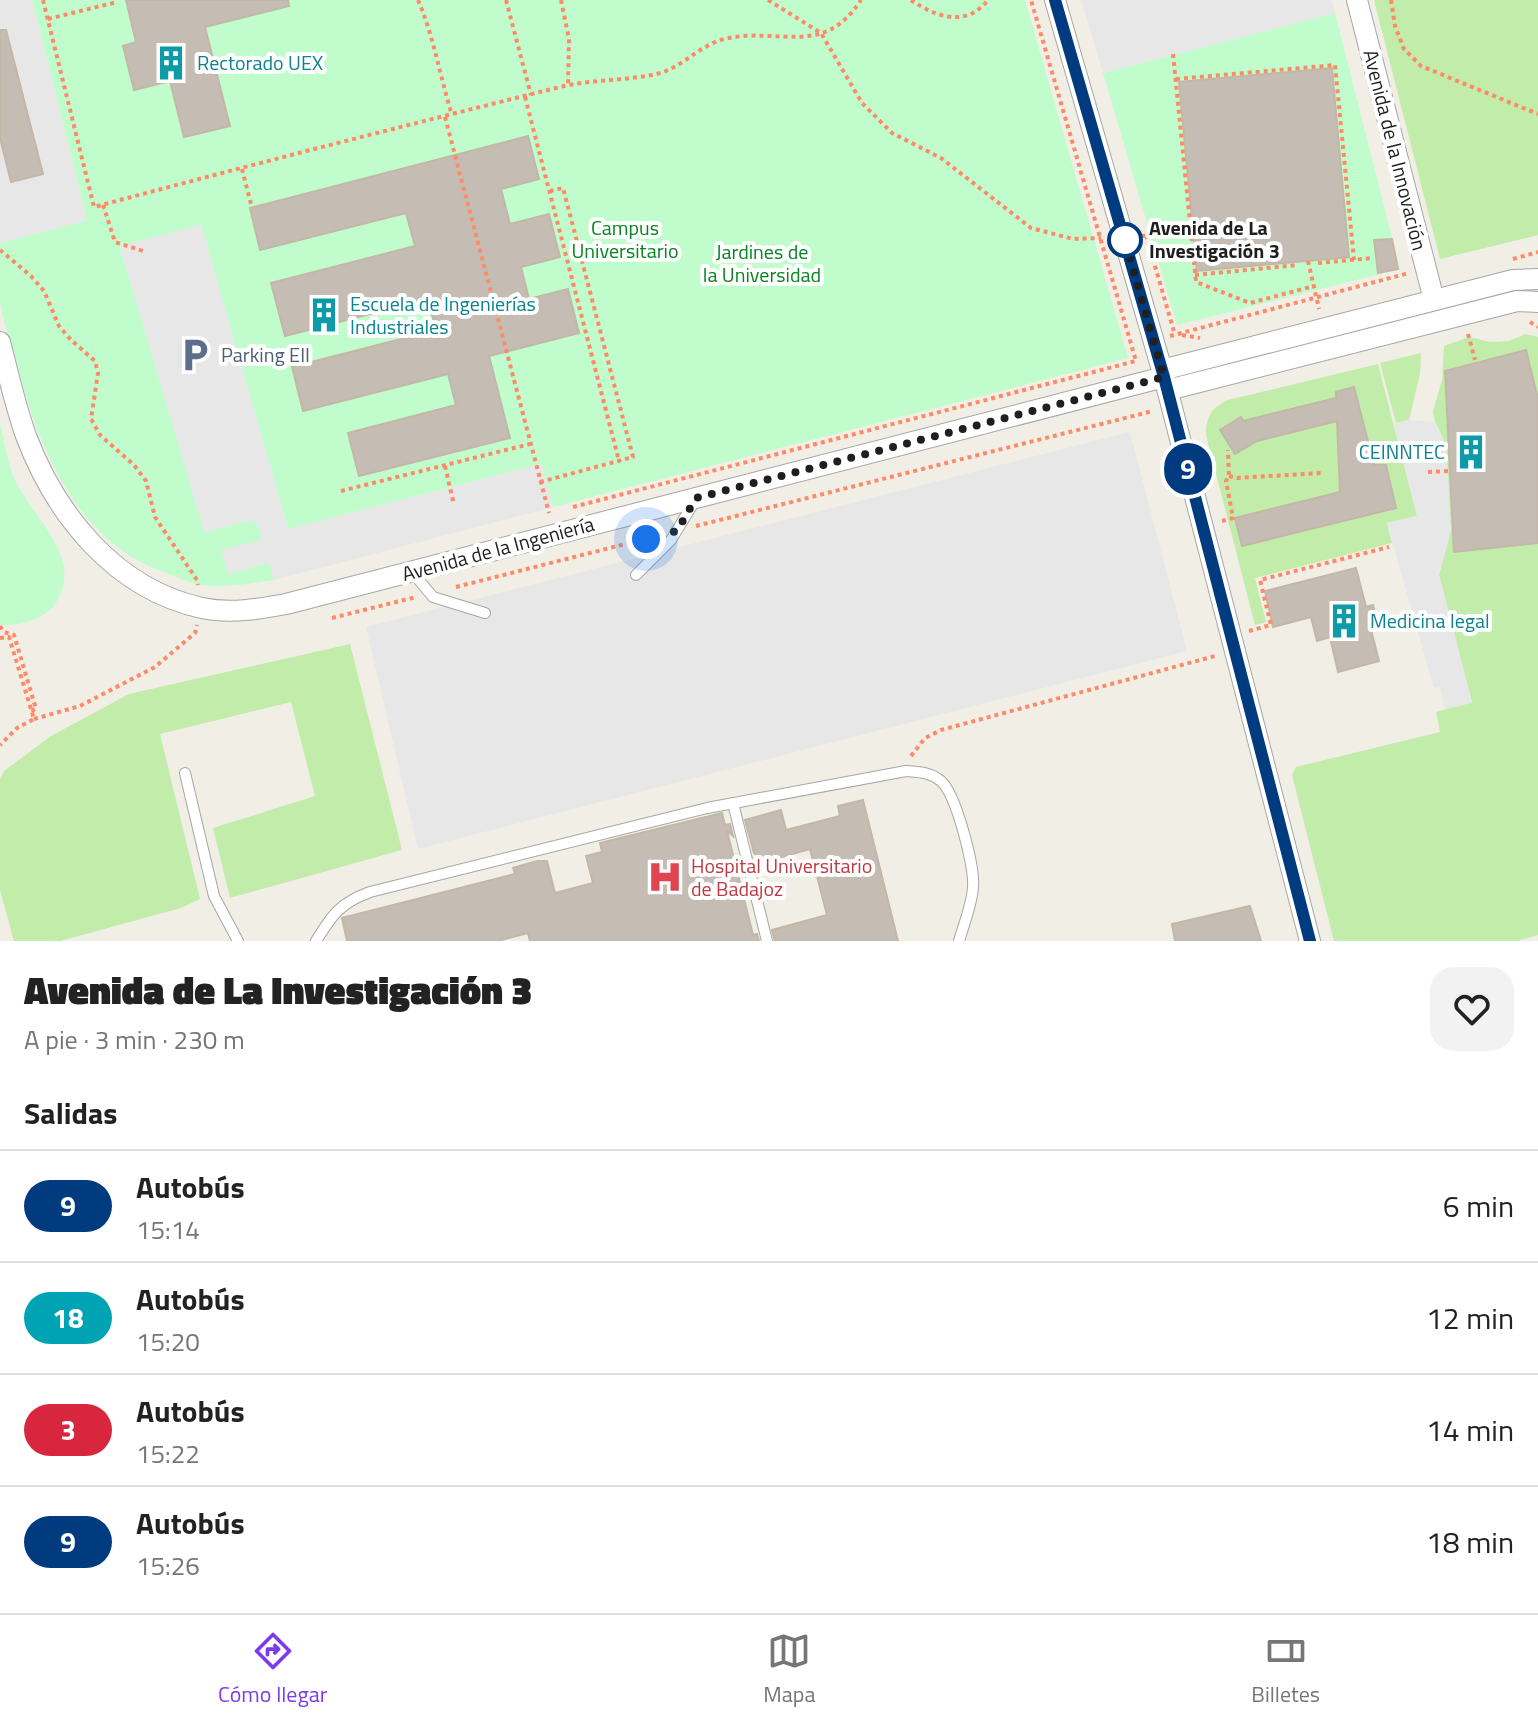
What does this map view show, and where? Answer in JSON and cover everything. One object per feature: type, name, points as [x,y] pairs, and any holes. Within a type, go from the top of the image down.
[{"type":"street","points":[[1055,0],[1165,379],[1203,527],[1221,638],[1310,941]]},
{"type":"street","name":"Avenida de la Innovación","points":[[1357,0],[1418,270],[1434,300]]},
{"type":"street","points":[[1165,379],[1434,300],[1513,280],[1538,279]]},
{"type":"street","points":[[1165,379],[1517,301],[1538,302]]},
{"type":"street","name":"Avenida de la Ingeniería","points":[[0,342],[18,413],[35,457],[57,501],[76,527],[98,551],[140,583],[171,598],[202,608],[223,610],[266,608],[1165,379]]},
{"type":"lane","points":[[636,575],[671,540],[696,498]]},
{"type":"lane","points":[[412,572],[433,597],[485,613]]},
{"type":"lane","points":[[316,941],[332,915],[349,900],[370,892],[733,803],[906,771],[928,772],[942,781],[951,793],[961,823],[974,886],[959,941]]},
{"type":"lane","points":[[185,773],[214,896],[238,941]]},
{"type":"lane","points":[[733,803],[767,941]]},
{"type":"path","points":[[43,0],[94,207],[568,85],[659,73],[675,68],[706,46],[721,40],[756,35],[800,38],[821,33],[838,27],[861,0]]},
{"type":"path","points":[[418,0],[430,28],[437,67],[452,115]]},
{"type":"path","points":[[506,0],[550,191],[619,461]]},
{"type":"path","points":[[561,0],[569,39],[568,85]]},
{"type":"path","points":[[768,0],[821,33],[862,103],[892,133],[941,158],[1031,228],[1073,239],[1191,231]]},
{"type":"path","points":[[911,0],[929,12],[952,18],[978,11],[988,0]]},
{"type":"path","points":[[564,509],[1136,361],[1031,0]]},
{"type":"path","points":[[1391,0],[1395,26],[1404,49],[1421,66],[1538,114]]},
{"type":"path","points":[[48,19],[117,2]]},
{"type":"path","points":[[1173,54],[1196,282],[1250,303],[1314,286],[1308,261]]},
{"type":"path","points":[[1176,79],[1335,65],[1354,260]]},
{"type":"path","points":[[445,117],[549,513]]},
{"type":"path","points":[[242,169],[251,204]]},
{"type":"path","points":[[540,482],[633,457],[563,188],[550,191]]},
{"type":"path","points":[[103,205],[115,242],[143,251]]},
{"type":"path","points":[[1146,235],[1175,335]]},
{"type":"path","points":[[0,250],[44,291],[59,326],[95,361],[98,373],[91,419],[100,435],[134,465],[146,481],[155,517],[197,580],[202,608],[195,633],[155,667],[80,706],[34,719],[17,728],[0,745]]},
{"type":"path","points":[[1502,262],[1538,252]]},
{"type":"path","points":[[1318,263],[1373,258]]},
{"type":"path","points":[[1195,275],[1298,265]]},
{"type":"path","points":[[1403,284],[1418,270]]},
{"type":"path","points":[[1175,335],[1418,270]]},
{"type":"path","points":[[1305,312],[1319,308]]},
{"type":"path","points":[[1468,334],[1475,360]]},
{"type":"path","points":[[1175,335],[1207,338]]},
{"type":"path","points":[[332,618],[1153,411]]},
{"type":"path","points":[[341,491],[530,444]]},
{"type":"path","points":[[1203,527],[1233,518],[1226,481],[1229,476],[1228,450]]},
{"type":"path","points":[[445,466],[454,505]]},
{"type":"path","points":[[1428,472],[1448,471]]},
{"type":"path","points":[[1229,476],[1321,473]]},
{"type":"path","points":[[910,756],[925,738],[941,730],[1216,657],[1221,638],[1271,625],[1260,580],[1389,547]]},
{"type":"path","points":[[0,626],[4,632],[14,635],[36,709],[31,711]]},
{"type":"path","points":[[0,638],[9,637],[34,719]]},
{"type":"green space","name":"Campus Universitario","points":[[32,0],[1025,0],[1128,358],[553,507],[541,464],[288,529],[201,225],[120,247],[205,532],[252,520],[260,527],[261,540],[228,574],[269,563],[274,580],[228,586],[192,583],[135,559],[108,539],[85,515],[50,459],[37,428],[5,323],[0,299],[0,243],[87,220]]},
{"type":"green space","points":[[1374,0],[1538,0],[1538,235],[1440,259]]},
{"type":"green space","points":[[1335,13],[1400,269],[1177,325],[1103,73]]},
{"type":"green space","points":[[1526,334],[1538,337],[1538,935],[1517,941],[1334,941],[1292,775],[1296,767],[1440,732],[1436,712],[1472,702],[1439,575],[1451,530],[1443,438],[1433,411],[1442,380],[1444,346],[1469,337],[1490,342],[1509,341]]},
{"type":"green space","points":[[1421,353],[1420,374],[1409,420],[1396,423],[1380,363]]},
{"type":"green space","points":[[1378,364],[1417,516],[1387,523],[1392,543],[1255,578],[1266,622],[1255,625],[1206,435],[1208,418],[1217,406],[1228,400]]},
{"type":"green space","points":[[0,424],[14,478],[53,539],[64,571],[63,587],[50,610],[30,621],[7,625],[0,625]]},
{"type":"green space","points":[[350,644],[402,850],[230,898],[213,828],[315,796],[291,702],[160,734],[200,899],[181,908],[60,941],[14,941],[0,890],[0,779],[4,771],[51,736],[129,694]]},
{"type":"shaded area","points":[[0,0],[32,0],[87,220],[0,243]]},
{"type":"shaded area","points":[[1081,0],[1332,0],[1335,13],[1103,73]]},
{"type":"shaded area","name":"Parking EII","points":[[201,225],[288,529],[542,464],[553,507],[274,580],[269,563],[228,574],[221,550],[261,540],[260,527],[251,520],[204,532],[120,246]]},
{"type":"shaded area","points":[[1409,420],[1435,422],[1447,455],[1451,530],[1439,575],[1472,703],[1445,709],[1440,687],[1434,688],[1387,523],[1417,516],[1394,424]]},
{"type":"shaded area","points":[[1130,432],[1187,651],[418,849],[366,627]]},
{"type":"building","name":"Rectorado UEX","points":[[126,0],[288,0],[289,6],[205,27],[230,126],[184,137],[170,81],[134,90],[123,46],[136,42]]},
{"type":"building","points":[[0,30],[6,30],[43,174],[11,182],[0,138]]},
{"type":"building","points":[[1332,68],[1349,257],[1197,271],[1179,82]]},
{"type":"building","name":"Escuela de Ingenierías Industriales","points":[[528,136],[539,179],[501,189],[510,224],[549,214],[560,257],[521,267],[529,299],[568,289],[579,333],[489,356],[510,438],[359,476],[348,433],[456,405],[448,374],[303,411],[292,367],[436,330],[428,299],[285,336],[271,283],[415,246],[406,213],[260,250],[250,208]]},
{"type":"building","points":[[1392,239],[1398,269],[1378,273],[1374,240]]},
{"type":"building","name":"CEINNTEC","points":[[1526,350],[1538,399],[1538,543],[1454,552],[1445,371]]},
{"type":"building","points":[[1354,387],[1374,465],[1386,465],[1396,508],[1242,546],[1235,518],[1340,492],[1337,421],[1257,441],[1235,454],[1220,430],[1241,417],[1243,421],[1336,398],[1336,392]]},
{"type":"building","name":"Medicina legal","points":[[1356,568],[1366,607],[1373,605],[1378,624],[1370,626],[1379,661],[1338,672],[1330,637],[1317,641],[1311,617],[1273,627],[1265,591]]},
{"type":"building","name":"Hospital Universitario de Badajoz","points":[[863,800],[898,941],[775,941],[772,930],[827,915],[810,849],[764,862],[754,853],[745,820],[781,810],[786,830],[840,816],[838,806]]},
{"type":"building","name":"Hospital Universitario de Badajoz","points":[[722,813],[725,825],[730,824],[733,836],[727,831],[753,935],[757,934],[759,941],[530,941],[528,933],[497,941],[347,941],[342,918],[515,874],[513,868],[537,861],[547,861],[555,893],[593,883],[586,856],[602,852],[600,843]]},
{"type":"building","points":[[1250,906],[1261,941],[1175,941],[1172,924]]},
{"type":"bus line","name":"9","points":[[1055,0],[1164,377],[1310,941]]},
{"type":"place","name":"Rectorado UEX","points":[[171,63]]},
{"type":"place","name":"Avenida de La Investigación 3","points":[[1125,240]]},
{"type":"place","name":"Escuela de Ingenierías Industriales","points":[[324,315]]},
{"type":"place","name":"Parking EII","points":[[195,355]]},
{"type":"place","name":"CEINNTEC","points":[[1471,452]]},
{"type":"place","name":"Medicina legal","points":[[1344,621]]},
{"type":"place","name":"Hospital Universitario de Badajoz","points":[[665,877]]},
{"type":"route","points":[[646,539],[677,531],[696,498],[1164,377],[1124,237],[1125,240]]},
{"type":"park label","name":"Jardines de la Universidad","points":[[762,264]]}]
